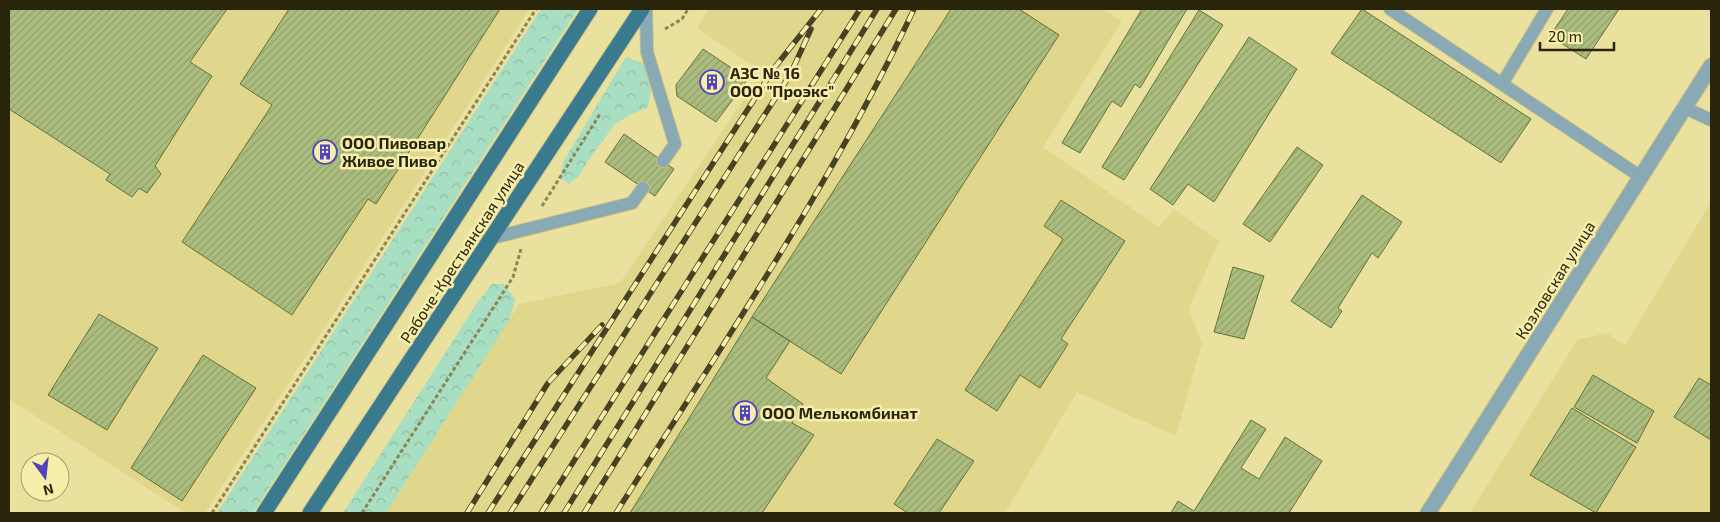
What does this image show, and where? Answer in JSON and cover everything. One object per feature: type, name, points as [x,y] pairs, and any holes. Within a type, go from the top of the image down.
[{"type":"main road","name":"Рабоче-Крестьянская улица","points":[[264,513],[590,9]]},
{"type":"main road","name":"Рабоче-Крестьянская улица","points":[[310,513],[642,9]]},
{"type":"street","name":"Козловская улица","points":[[1428,513],[1711,66]]},
{"type":"lane","points":[[646,9],[647,52],[676,144],[663,161]]},
{"type":"lane","points":[[1390,9],[1641,177]]},
{"type":"lane","points":[[1502,84],[1547,9]]},
{"type":"lane","points":[[1685,108],[1711,120]]},
{"type":"lane","points":[[492,238],[632,204],[643,188]]},
{"type":"path","points":[[212,513],[536,9]]},
{"type":"path","points":[[646,40],[682,19],[688,9]]},
{"type":"path","points":[[362,513],[513,277],[527,230],[605,106]]},
{"type":"shaded area","points":[[9,9],[530,9],[205,513],[186,513],[9,399]]},
{"type":"shaded area","points":[[709,9],[1102,9],[1122,21],[1043,147],[1159,227],[1174,209],[1219,241],[1189,309],[1202,344],[1176,436],[1077,392],[1005,513],[386,513],[519,304],[620,283],[762,72],[697,28]]},
{"type":"shaded area","points":[[1711,202],[1711,513],[1470,513],[1577,340],[1607,333],[1625,345]]},
{"type":"green space","points":[[541,9],[578,9],[253,513],[217,513]]},
{"type":"green space","points":[[626,57],[641,63],[649,72],[651,90],[647,108],[615,124],[579,176],[569,184],[560,178],[563,162]]},
{"type":"green space","points":[[492,284],[504,284],[515,299],[510,319],[386,513],[343,513],[477,303]]},
{"type":"building","points":[[9,9],[227,9],[190,62],[212,76],[155,166],[161,174],[147,193],[139,188],[132,197],[106,180],[110,174],[9,109]]},
{"type":"building","name":"ООО Пивовар Живое Пиво","points":[[289,9],[500,9],[376,204],[368,199],[292,315],[182,242],[272,105],[240,84]]},
{"type":"building","points":[[951,9],[1019,9],[1059,35],[841,374],[752,317]]},
{"type":"building","points":[[1142,9],[1187,9],[1140,88],[1135,84],[1121,107],[1112,101],[1080,153],[1062,143]]},
{"type":"building","points":[[1362,9],[1531,119],[1501,163],[1331,53]]},
{"type":"building","points":[[1568,9],[1619,9],[1586,59],[1550,36]]},
{"type":"building","points":[[1199,10],[1223,25],[1124,180],[1102,167]]},
{"type":"building","points":[[1249,37],[1297,69],[1214,202],[1188,184],[1173,205],[1150,189]]},
{"type":"building","name":"АЗС № 16 ООО \"Проэкс\"","points":[[703,49],[748,79],[716,122],[677,96],[676,85]]},
{"type":"building","points":[[624,134],[674,169],[655,196],[605,162]]},
{"type":"building","points":[[1297,147],[1323,165],[1270,242],[1243,224]]},
{"type":"building","points":[[1362,195],[1402,222],[1378,258],[1372,253],[1338,308],[1342,311],[1331,328],[1291,301]]},
{"type":"building","points":[[1061,200],[1125,241],[1061,339],[1068,344],[1040,388],[1020,375],[997,411],[965,390],[1063,239],[1044,226]]},
{"type":"building","points":[[1233,267],[1264,276],[1244,339],[1214,332]]},
{"type":"building","points":[[99,314],[158,348],[107,430],[48,395]]},
{"type":"building","name":"ООО Мелькомбинат","points":[[752,317],[790,341],[766,378],[803,404],[792,423],[814,435],[762,513],[630,513]]},
{"type":"building","points":[[203,355],[256,388],[182,501],[131,468]]},
{"type":"building","points":[[1593,375],[1654,411],[1637,443],[1574,407]]},
{"type":"building","points":[[1699,378],[1711,385],[1711,440],[1674,417]]},
{"type":"building","points":[[1572,408],[1636,447],[1596,513],[1530,475]]},
{"type":"building","points":[[1251,420],[1266,429],[1241,468],[1259,479],[1285,437],[1322,461],[1289,513],[1171,513],[1178,501],[1194,511]]},
{"type":"building","points":[[937,439],[974,461],[939,513],[908,513],[894,504]]},
{"type":"railway","points":[[488,513],[775,67],[821,9]]},
{"type":"railway","points":[[541,513],[860,9]]},
{"type":"railway","points":[[564,513],[877,9]]},
{"type":"railway","points":[[584,513],[896,9]]},
{"type":"railway","points":[[616,513],[811,203],[882,75],[914,9]]},
{"type":"railway","points":[[510,513],[790,75],[811,29]]},
{"type":"railway","points":[[467,513],[548,383],[602,325]]},
{"type":"place","name":"АЗС № 16 ООО \"Проэкс\"","points":[[712,82]]},
{"type":"place","name":"ООО Пивовар Живое Пиво","points":[[325,152]]},
{"type":"place","name":"ООО Мелькомбинат","points":[[745,413]]}]
